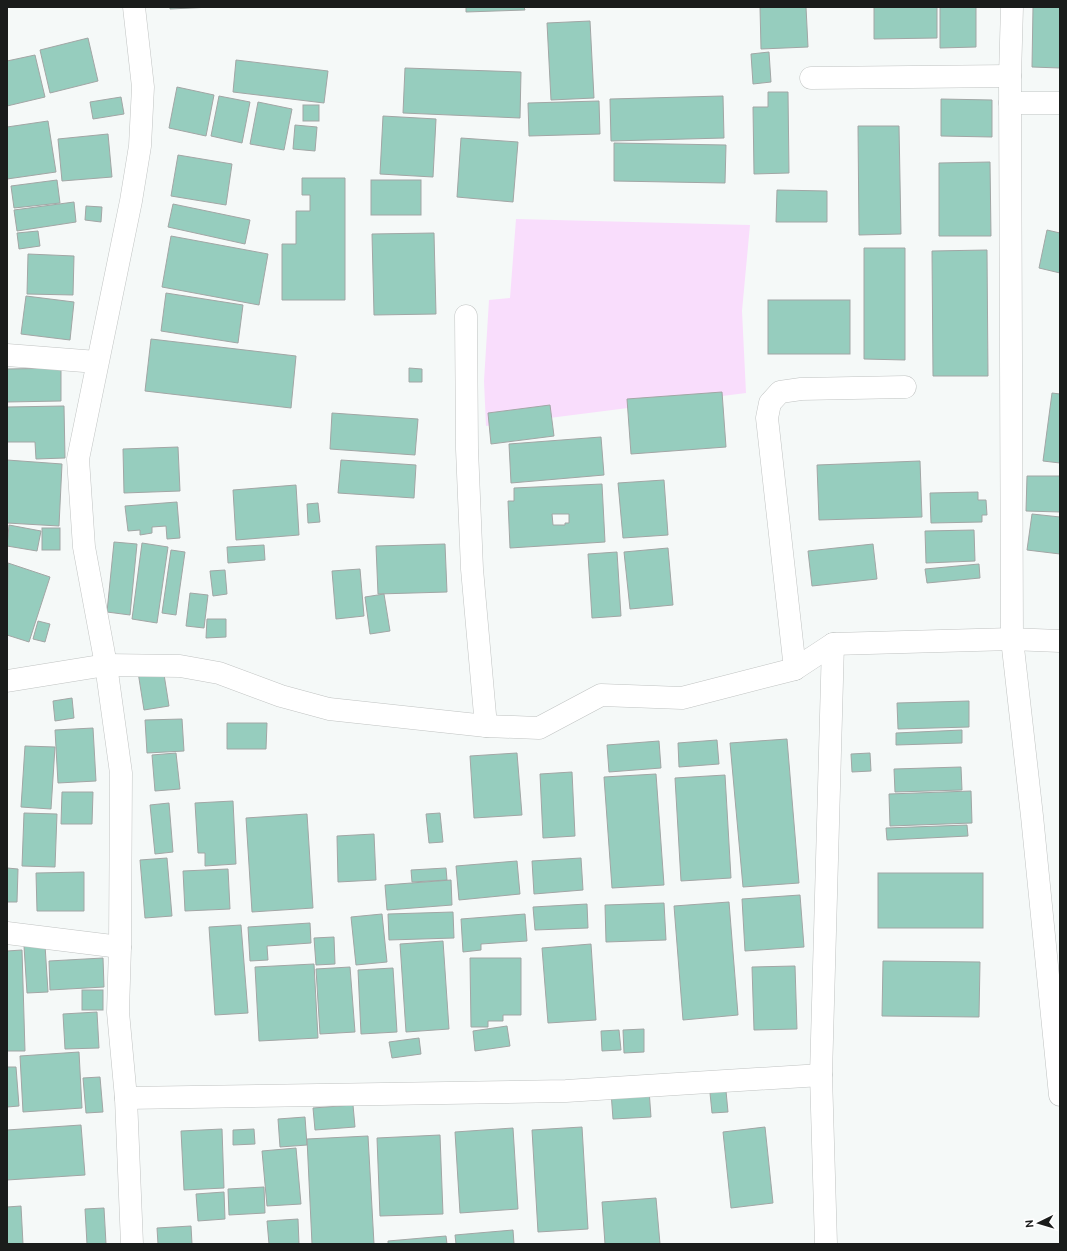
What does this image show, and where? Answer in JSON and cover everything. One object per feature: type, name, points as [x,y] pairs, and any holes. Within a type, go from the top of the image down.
[{"type":"street","points":[[132,1244],[126,1098],[118,1012],[121,773],[106,665],[84,547],[78,459],[131,201],[140,146],[143,87],[134,7]]},
{"type":"street","points":[[1012,7],[1010,76],[1012,639],[1032,816],[1060,1095]]},
{"type":"street","points":[[811,78],[1010,76]]},
{"type":"street","points":[[1010,103],[1060,103]]},
{"type":"street","points":[[466,316],[467,449],[472,569],[486,726]]},
{"type":"street","points":[[7,355],[97,362]]},
{"type":"street","points":[[795,669],[767,418],[770,402],[780,392],[802,389],[906,387]]},
{"type":"street","points":[[7,681],[106,665],[180,666],[219,673],[281,696],[329,709],[486,726],[539,728],[601,695],[682,698],[795,669],[833,644],[1012,639],[1060,641]]},
{"type":"street","points":[[826,1244],[821,1075],[833,644]]},
{"type":"street","points":[[7,933],[120,947]]},
{"type":"street","points":[[126,1098],[566,1091],[821,1075]]},
{"type":"shaded area","points":[[516,219],[750,225],[742,311],[746,393],[486,426],[484,381],[489,300],[510,298]]},
{"type":"building","points":[[170,7],[212,7],[170,9]]},
{"type":"building","points":[[466,7],[524,7],[525,10],[466,12]]},
{"type":"building","points":[[760,7],[806,7],[808,47],[761,49]]},
{"type":"building","points":[[874,7],[937,7],[937,38],[874,39]]},
{"type":"building","points":[[940,7],[976,7],[976,47],[940,48]]},
{"type":"building","points":[[1033,7],[1060,7],[1060,68],[1032,67]]},
{"type":"building","points":[[590,21],[594,98],[551,100],[547,23]]},
{"type":"building","points":[[88,38],[98,81],[50,93],[40,50]]},
{"type":"building","points":[[769,52],[771,82],[753,84],[751,54]]},
{"type":"building","points":[[35,55],[45,97],[7,106],[7,61]]},
{"type":"building","points":[[236,60],[328,71],[324,103],[233,92]]},
{"type":"building","points":[[405,68],[521,72],[520,118],[403,113]]},
{"type":"building","points":[[177,87],[214,95],[206,136],[169,128]]},
{"type":"building","points":[[768,92],[788,92],[789,173],[754,174],[753,107],[768,107]]},
{"type":"building","points":[[219,96],[250,102],[242,143],[211,136]]},
{"type":"building","points":[[723,96],[724,138],[611,141],[610,99]]},
{"type":"building","points":[[121,97],[124,114],[93,119],[90,102]]},
{"type":"building","points":[[941,99],[992,100],[992,137],[941,136]]},
{"type":"building","points":[[599,101],[600,134],[529,136],[528,103]]},
{"type":"building","points":[[258,102],[292,109],[284,150],[250,144]]},
{"type":"building","points":[[303,105],[319,105],[319,121],[303,121]]},
{"type":"building","points":[[383,116],[436,119],[433,177],[380,174]]},
{"type":"building","points":[[48,121],[56,172],[7,179],[7,127]]},
{"type":"building","points":[[295,125],[317,127],[315,151],[293,149]]},
{"type":"building","points":[[858,126],[899,126],[901,234],[859,235]]},
{"type":"building","points":[[108,134],[112,177],[62,181],[58,139]]},
{"type":"building","points":[[461,138],[518,142],[513,202],[457,197]]},
{"type":"building","points":[[614,143],[726,145],[725,183],[614,181]]},
{"type":"building","points":[[178,155],[232,164],[226,205],[171,196]]},
{"type":"building","points":[[990,162],[991,236],[939,236],[939,163]]},
{"type":"building","points":[[302,178],[345,178],[345,300],[282,300],[282,244],[296,244],[296,211],[310,211],[310,195],[302,195]]},
{"type":"building","points":[[57,180],[60,203],[14,208],[11,186]]},
{"type":"building","points":[[371,180],[421,180],[421,215],[371,215]]},
{"type":"building","points":[[777,190],[827,191],[827,222],[776,222]]},
{"type":"building","points":[[74,202],[76,222],[17,231],[14,210]]},
{"type":"building","points":[[173,204],[250,220],[245,244],[168,227]]},
{"type":"building","points":[[86,206],[102,207],[101,222],[85,220]]},
{"type":"building","points":[[1047,230],[1060,233],[1060,273],[1039,268]]},
{"type":"building","points":[[38,231],[40,246],[19,249],[17,233]]},
{"type":"building","points":[[434,233],[436,314],[374,315],[372,234]]},
{"type":"building","points":[[171,236],[268,254],[259,305],[162,287]]},
{"type":"building","points":[[864,248],[905,248],[905,360],[864,359]]},
{"type":"building","points":[[987,250],[988,376],[933,376],[932,251]]},
{"type":"building","points":[[28,254],[74,256],[73,295],[27,294]]},
{"type":"building","points":[[166,293],[243,305],[238,343],[161,331]]},
{"type":"building","points":[[26,296],[74,302],[70,340],[21,334]]},
{"type":"building","points":[[768,300],[850,300],[850,354],[768,354]]},
{"type":"building","points":[[151,339],[296,356],[291,408],[145,391]]},
{"type":"building","points":[[61,368],[61,401],[7,402],[7,369]]},
{"type":"building","points":[[409,368],[422,369],[422,382],[409,382]]},
{"type":"building","points":[[722,392],[726,447],[631,454],[627,399]]},
{"type":"building","points":[[1052,393],[1060,394],[1060,463],[1043,461]]},
{"type":"building","points":[[550,405],[554,436],[491,444],[488,413]]},
{"type":"building","points":[[64,406],[65,458],[36,459],[35,442],[7,442],[7,407]]},
{"type":"building","points":[[332,413],[418,419],[415,455],[330,449]]},
{"type":"building","points":[[601,437],[604,475],[511,483],[509,444]]},
{"type":"building","points":[[178,447],[180,491],[124,493],[123,449]]},
{"type":"building","points":[[7,460],[62,464],[59,526],[7,523]]},
{"type":"building","points":[[341,460],[416,465],[414,498],[338,493]]},
{"type":"building","points":[[920,461],[922,517],[819,520],[817,465]]},
{"type":"building","points":[[1027,476],[1060,476],[1060,512],[1026,511]]},
{"type":"building","points":[[664,480],[668,535],[623,538],[618,483]]},
{"type":"building","points":[[602,484],[605,542],[510,548],[508,501],[514,501],[514,488]],"holes":[[[552,514],[569,514],[569,523],[565,523],[565,525],[553,525]]]},
{"type":"building","points":[[296,485],[299,535],[236,540],[233,490]]},
{"type":"building","points":[[978,492],[978,500],[986,500],[987,515],[982,515],[982,522],[931,523],[930,493]]},
{"type":"building","points":[[177,502],[180,538],[167,539],[166,526],[152,527],[152,533],[140,535],[140,530],[128,531],[125,506]]},
{"type":"building","points":[[318,503],[320,522],[308,523],[307,504]]},
{"type":"building","points":[[1032,514],[1060,517],[1060,554],[1027,550]]},
{"type":"building","points":[[9,525],[41,531],[37,551],[7,546]]},
{"type":"building","points":[[42,528],[60,528],[60,550],[42,550]]},
{"type":"building","points":[[974,530],[975,561],[926,563],[925,531]]},
{"type":"building","points":[[114,542],[137,544],[130,615],[107,612]]},
{"type":"building","points":[[142,543],[168,547],[157,623],[132,619]]},
{"type":"building","points":[[445,544],[447,592],[378,594],[376,546]]},
{"type":"building","points":[[873,544],[877,579],[812,586],[808,551]]},
{"type":"building","points":[[264,545],[265,560],[228,563],[227,547]]},
{"type":"building","points":[[668,548],[673,605],[630,609],[624,552]]},
{"type":"building","points":[[171,550],[185,552],[176,615],[162,613]]},
{"type":"building","points":[[617,552],[621,616],[592,618],[588,554]]},
{"type":"building","points":[[8,563],[50,577],[29,642],[7,635]]},
{"type":"building","points":[[979,564],[980,578],[927,583],[925,569]]},
{"type":"building","points":[[360,569],[364,616],[336,619],[332,571]]},
{"type":"building","points":[[225,570],[227,594],[213,596],[210,571]]},
{"type":"building","points":[[190,593],[208,595],[204,628],[186,626]]},
{"type":"building","points":[[384,594],[390,631],[370,634],[365,597]]},
{"type":"building","points":[[207,619],[226,619],[226,637],[206,638]]},
{"type":"building","points":[[38,621],[50,624],[45,642],[33,639]]},
{"type":"building","points":[[163,668],[169,706],[144,710],[138,672]]},
{"type":"building","points":[[72,698],[74,718],[55,721],[53,701]]},
{"type":"building","points":[[969,701],[969,727],[898,729],[897,703]]},
{"type":"building","points":[[182,719],[184,751],[147,753],[145,720]]},
{"type":"building","points":[[227,723],[267,723],[266,749],[227,749]]},
{"type":"building","points":[[93,728],[96,781],[58,783],[55,730]]},
{"type":"building","points":[[962,730],[962,743],[896,745],[896,733]]},
{"type":"building","points":[[787,739],[799,883],[743,887],[730,743]]},
{"type":"building","points":[[717,740],[719,764],[679,767],[678,743]]},
{"type":"building","points":[[659,741],[661,768],[609,772],[607,745]]},
{"type":"building","points":[[25,746],[55,747],[51,809],[21,807]]},
{"type":"building","points":[[176,753],[180,789],[155,791],[152,755]]},
{"type":"building","points":[[517,753],[522,815],[474,818],[470,756]]},
{"type":"building","points":[[870,753],[871,771],[852,772],[851,754]]},
{"type":"building","points":[[961,767],[962,790],[895,792],[894,769]]},
{"type":"building","points":[[572,772],[575,836],[543,838],[540,774]]},
{"type":"building","points":[[656,774],[664,885],[612,888],[604,777]]},
{"type":"building","points":[[725,775],[731,878],[681,881],[675,778]]},
{"type":"building","points":[[971,791],[972,823],[890,826],[889,794]]},
{"type":"building","points":[[62,792],[93,792],[92,824],[61,824]]},
{"type":"building","points":[[233,801],[236,864],[205,866],[205,853],[198,853],[195,803]]},
{"type":"building","points":[[169,803],[173,852],[155,854],[150,805]]},
{"type":"building","points":[[24,813],[57,814],[55,867],[22,866]]},
{"type":"building","points":[[440,813],[443,842],[429,843],[426,814]]},
{"type":"building","points":[[307,814],[313,908],[252,912],[246,818]]},
{"type":"building","points":[[967,825],[968,836],[887,840],[886,828]]},
{"type":"building","points":[[374,834],[376,880],[338,882],[337,836]]},
{"type":"building","points":[[167,858],[172,916],[145,918],[140,860]]},
{"type":"building","points":[[581,858],[583,890],[534,894],[532,861]]},
{"type":"building","points":[[517,861],[520,894],[459,900],[456,866]]},
{"type":"building","points":[[7,868],[18,869],[17,902],[7,902]]},
{"type":"building","points":[[446,868],[447,880],[412,882],[411,870]]},
{"type":"building","points":[[228,869],[230,909],[185,911],[183,871]]},
{"type":"building","points":[[84,872],[84,911],[37,911],[36,873]]},
{"type":"building","points":[[878,873],[983,873],[983,928],[878,928]]},
{"type":"building","points":[[451,880],[452,905],[387,910],[385,885]]},
{"type":"building","points":[[800,895],[804,947],[745,951],[742,899]]},
{"type":"building","points":[[729,902],[738,1015],[683,1020],[674,906]]},
{"type":"building","points":[[664,903],[666,940],[606,942],[605,905]]},
{"type":"building","points":[[587,904],[588,928],[535,930],[533,907]]},
{"type":"building","points":[[453,912],[454,938],[389,940],[388,914]]},
{"type":"building","points":[[382,914],[387,962],[356,965],[351,917]]},
{"type":"building","points":[[525,914],[527,941],[481,944],[481,950],[463,952],[461,919]]},
{"type":"building","points":[[310,923],[311,943],[267,946],[268,960],[250,961],[248,927]]},
{"type":"building","points":[[241,925],[248,1013],[215,1015],[209,927]]},
{"type":"building","points":[[334,937],[335,964],[316,965],[314,938]]},
{"type":"building","points":[[443,941],[449,1029],[406,1032],[400,944]]},
{"type":"building","points":[[591,944],[596,1020],[548,1023],[542,948]]},
{"type":"building","points":[[45,945],[48,992],[27,993],[24,946]]},
{"type":"building","points":[[22,950],[25,1051],[7,1051],[7,951]]},
{"type":"building","points":[[103,958],[104,987],[50,990],[49,961]]},
{"type":"building","points":[[470,958],[521,958],[521,1015],[503,1015],[503,1021],[488,1021],[488,1027],[471,1027]]},
{"type":"building","points":[[883,961],[980,962],[979,1017],[882,1016]]},
{"type":"building","points":[[314,964],[318,1038],[259,1041],[255,967]]},
{"type":"building","points":[[795,966],[797,1029],[754,1030],[752,967]]},
{"type":"building","points":[[350,967],[355,1032],[320,1034],[316,969]]},
{"type":"building","points":[[393,968],[397,1032],[361,1034],[358,970]]},
{"type":"building","points":[[82,990],[103,990],[103,1010],[82,1010]]},
{"type":"building","points":[[97,1012],[99,1048],[65,1049],[63,1014]]},
{"type":"building","points":[[507,1026],[510,1046],[475,1051],[473,1031]]},
{"type":"building","points":[[644,1029],[644,1052],[624,1053],[623,1030]]},
{"type":"building","points":[[619,1030],[621,1050],[602,1051],[601,1031]]},
{"type":"building","points":[[419,1038],[421,1054],[392,1058],[389,1042]]},
{"type":"building","points":[[79,1052],[82,1108],[23,1112],[20,1056]]},
{"type":"building","points":[[7,1067],[16,1067],[19,1106],[7,1107]]},
{"type":"building","points":[[100,1077],[103,1112],[86,1113],[83,1078]]},
{"type":"building","points":[[649,1090],[651,1117],[613,1119],[611,1092]]},
{"type":"building","points":[[726,1091],[728,1112],[712,1113],[710,1093]]},
{"type":"building","points":[[353,1105],[355,1127],[315,1130],[313,1108]]},
{"type":"building","points":[[305,1117],[307,1145],[280,1147],[278,1119]]},
{"type":"building","points":[[81,1125],[85,1175],[7,1180],[7,1130]]},
{"type":"building","points":[[582,1127],[588,1229],[538,1232],[532,1130]]},
{"type":"building","points":[[765,1127],[773,1203],[731,1208],[723,1132]]},
{"type":"building","points":[[513,1128],[518,1209],[460,1213],[455,1132]]},
{"type":"building","points":[[222,1129],[224,1188],[184,1190],[181,1131]]},
{"type":"building","points":[[254,1129],[255,1144],[233,1145],[233,1130]]},
{"type":"building","points":[[440,1135],[443,1214],[380,1216],[377,1138]]},
{"type":"building","points":[[368,1136],[374,1244],[312,1244],[307,1139]]},
{"type":"building","points":[[296,1148],[301,1204],[267,1206],[262,1151]]},
{"type":"building","points":[[264,1187],[265,1213],[229,1215],[228,1189]]},
{"type":"building","points":[[224,1192],[225,1219],[198,1221],[196,1194]]},
{"type":"building","points":[[656,1198],[660,1244],[605,1244],[602,1202]]},
{"type":"building","points":[[21,1206],[23,1244],[7,1244],[7,1207]]},
{"type":"building","points":[[104,1208],[106,1244],[87,1244],[85,1209]]},
{"type":"building","points":[[298,1219],[299,1244],[269,1244],[267,1221]]},
{"type":"building","points":[[191,1226],[192,1244],[158,1244],[157,1228]]},
{"type":"building","points":[[513,1230],[514,1244],[456,1244],[455,1235]]},
{"type":"building","points":[[446,1236],[447,1244],[388,1244],[388,1241]]}]
